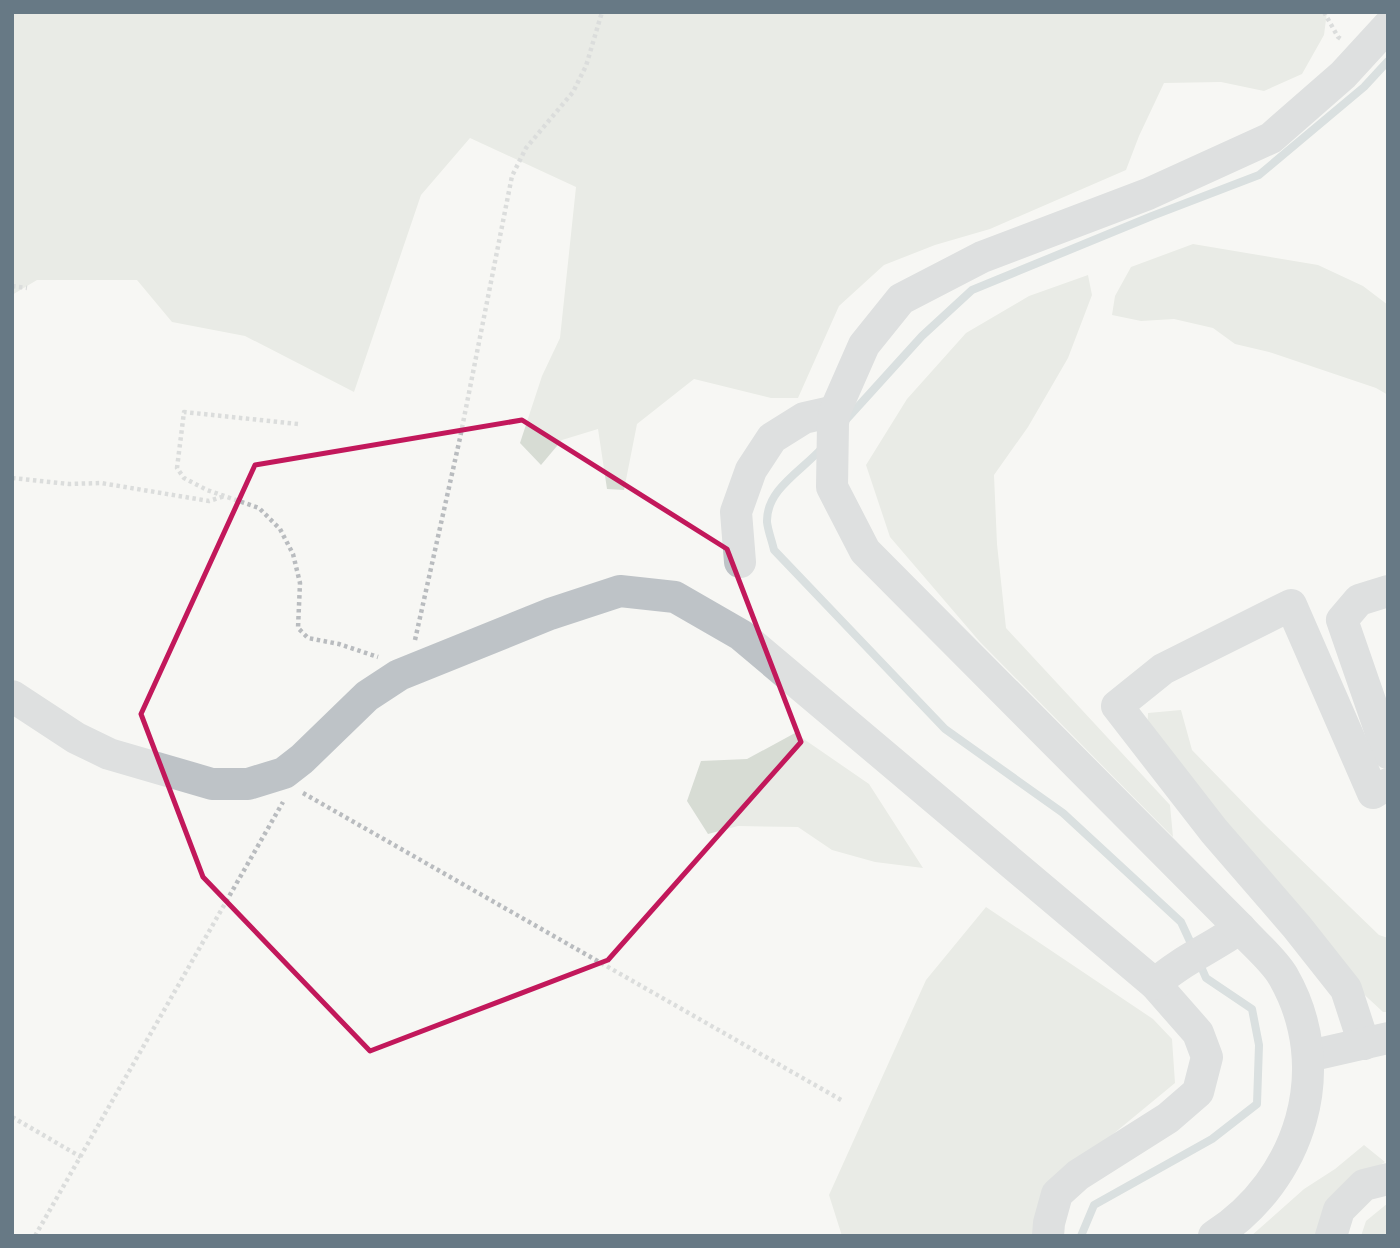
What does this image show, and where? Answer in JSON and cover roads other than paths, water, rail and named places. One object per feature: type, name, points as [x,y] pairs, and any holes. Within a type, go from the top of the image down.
[{"type":"street","points":[[1214,1236],[1251,1205],[1273,1179],[1290,1151],[1301,1123],[1310,1056],[1298,1011],[1282,975],[1229,936],[865,551],[832,487],[834,417],[864,345],[901,299],[982,257],[1148,194],[1271,138],[1343,75],[1388,26]]},
{"type":"street","points":[[740,562],[736,512],[751,470],[758,459],[772,438],[804,418],[834,417]]},
{"type":"street","points":[[12,696],[90,746],[193,780],[212,784],[288,780],[302,759],[383,684],[550,614],[620,591],[676,597],[741,635],[1162,977],[1198,1033],[1207,1057],[1198,1092],[1168,1118],[1078,1175],[1057,1194],[1048,1236]]},
{"type":"street","points":[[1388,592],[1359,600],[1342,620],[1388,753]]},
{"type":"street","points":[[1310,1056],[1376,1041],[1346,989],[1297,927],[1213,831],[1117,706],[1163,668],[1291,605],[1380,788]]},
{"type":"street","points":[[1162,977],[1229,936]]},
{"type":"street","points":[[1331,1236],[1339,1210],[1364,1185],[1388,1179]]},
{"type":"waterway","points":[[844,422],[922,336],[972,290],[1259,175],[1364,87],[1388,61]]},
{"type":"waterway","points":[[822,448],[787,481],[772,500],[767,522],[774,550],[945,729],[1063,813],[1181,922],[1194,950]]},
{"type":"waterway","points":[[1081,1236],[1094,1205],[1212,1139],[1257,1104],[1259,1045],[1252,1009],[1206,978],[1199,962]]}]
